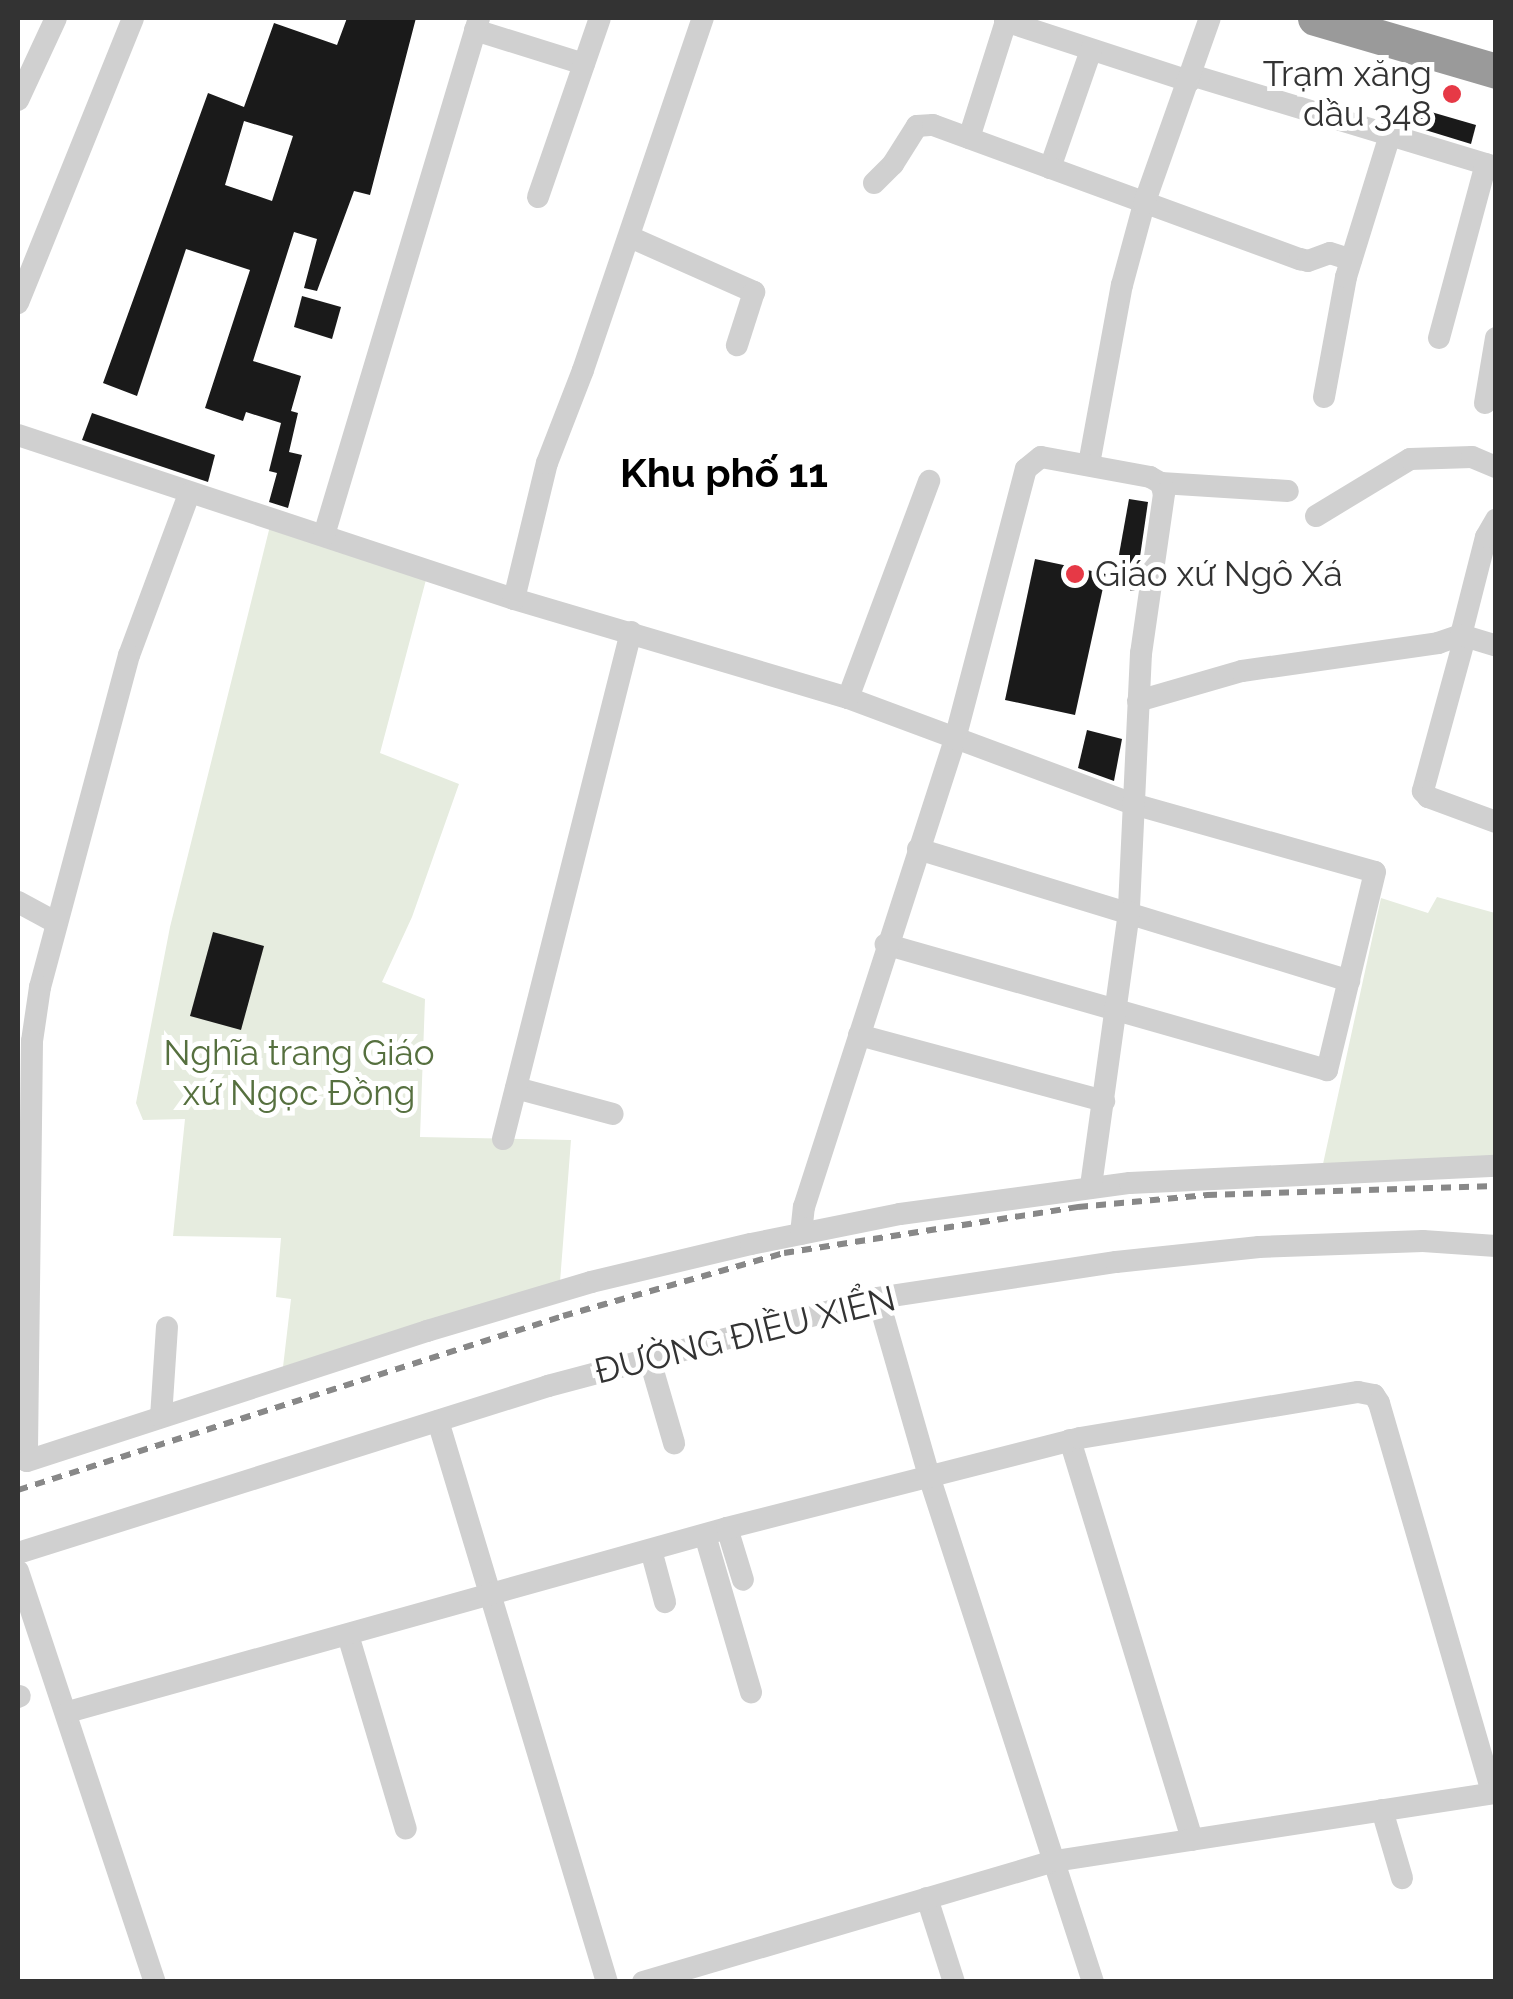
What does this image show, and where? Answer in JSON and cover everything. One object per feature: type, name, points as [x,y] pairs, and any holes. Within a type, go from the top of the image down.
[{"type":"highway","points":[[1315,18],[1496,71]]},
{"type":"street","points":[[18,100],[56,18]]},
{"type":"street","points":[[18,304],[133,18]]},
{"type":"street","points":[[538,198],[600,18]]},
{"type":"street","points":[[514,599],[546,462],[630,237],[703,18]]},
{"type":"street","points":[[1089,464],[1122,285],[1144,204],[1210,18]]},
{"type":"street","points":[[970,138],[1006,19],[1091,50],[1491,165],[1439,338]]},
{"type":"street","points":[[324,535],[477,24],[584,64]]},
{"type":"street","points":[[1050,168],[1091,50]]},
{"type":"street","points":[[874,183],[894,164],[917,126],[933,125],[1308,261],[1330,253],[1351,260]]},
{"type":"street","points":[[1324,397],[1351,260],[1390,135]]},
{"type":"street","points":[[630,237],[754,292],[755,300],[737,344]]},
{"type":"street","points":[[1486,403],[1496,338]]},
{"type":"street","points":[[18,435],[514,599],[848,698],[1133,804],[1375,872],[1327,1070],[886,944]]},
{"type":"street","points":[[801,1234],[804,1207],[954,739],[1026,469],[1041,457],[1089,464],[1161,483],[1288,492]]},
{"type":"street","points":[[1316,516],[1410,459],[1472,457],[1496,467]]},
{"type":"street","points":[[848,698],[929,482]]},
{"type":"street","points":[[1091,1187],[1130,912],[1140,652],[1164,494],[1161,483]]},
{"type":"street","points":[[189,494],[129,655],[25,1039],[22,1463],[590,1282],[900,1214],[1091,1187],[1277,1173],[1496,1166]]},
{"type":"street","points":[[1496,520],[1486,537],[1423,791],[1428,797],[1496,822]]},
{"type":"street","points":[[503,1139],[631,632]]},
{"type":"street","points":[[1138,701],[1242,672],[1463,636],[1496,646]]},
{"type":"street","points":[[918,848],[1348,981]]},
{"type":"street","points":[[18,902],[54,922]]},
{"type":"street","points":[[859,1035],[1104,1101]]},
{"type":"street","points":[[516,1088],[613,1114]]},
{"type":"street","name":"ĐƯỜNG ĐIỀU XIỂN","points":[[18,1553],[649,1357],[878,1298],[1116,1262],[1260,1248],[1422,1241],[1496,1246]]},
{"type":"street","points":[[878,1298],[929,1476],[1093,1982]]},
{"type":"street","points":[[161,1418],[168,1326]]},
{"type":"street","points":[[649,1357],[674,1444]]},
{"type":"street","points":[[68,1712],[716,1531],[1070,1440],[1318,1395],[1374,1395],[1494,1793],[1055,1861],[642,1982]]},
{"type":"street","points":[[438,1421],[608,1982]]},
{"type":"street","points":[[1070,1440],[1192,1840]]},
{"type":"street","points":[[716,1531],[743,1580]]},
{"type":"street","points":[[716,1531],[751,1692]]},
{"type":"street","points":[[651,1550],[665,1602]]},
{"type":"street","points":[[18,1571],[155,1982]]},
{"type":"street","points":[[348,1634],[406,1829]]},
{"type":"street","points":[[1382,1810],[1402,1878]]},
{"type":"street","points":[[927,1898],[954,1982]]},
{"type":"green space","name":"Nghĩa trang Giáo xứ Ngọc Đồng","points":[[270,526],[427,576],[380,753],[459,784],[412,917],[382,982],[425,999],[420,1137],[571,1140],[560,1282],[283,1367],[291,1299],[276,1297],[281,1238],[173,1236],[185,1119],[143,1120],[136,1103],[170,927]]},
{"type":"green space","points":[[1437,897],[1495,913],[1495,1159],[1323,1164],[1381,898],[1428,913]]},
{"type":"building","points":[[347,18],[416,18],[370,195],[354,191],[317,291],[304,288],[317,239],[294,232],[253,361],[301,376],[291,411],[298,413],[289,452],[302,455],[288,508],[269,502],[277,473],[269,471],[281,423],[246,412],[243,421],[205,408],[250,270],[186,249],[137,396],[103,383],[208,93],[244,107],[274,23],[337,45]],"holes":[[[244,121],[293,136],[272,201],[225,185]]]},
{"type":"building","points":[[1414,107],[1476,125],[1471,144],[1409,125]]},
{"type":"building","points":[[302,296],[341,307],[332,339],[294,327]]},
{"type":"building","points":[[92,413],[215,455],[208,482],[82,440]]},
{"type":"building","points":[[1129,499],[1148,502],[1135,591],[1113,588]]},
{"type":"building","points":[[1035,559],[1106,574],[1075,715],[1005,700]]},
{"type":"building","points":[[1087,730],[1122,739],[1114,781],[1078,768]]},
{"type":"building","points":[[213,932],[264,946],[241,1030],[190,1016]]},
{"type":"railway","points":[[18,1490],[563,1316],[784,1253],[1078,1207],[1207,1195],[1496,1186]]},
{"type":"place","name":"Trạm xăng dầu 348","points":[[1452,94]]},
{"type":"place","name":"Giáo xứ Ngô Xá","points":[[1075,574]]},
{"type":"district","name":"Khu phố 11","points":[[724,473]]}]
